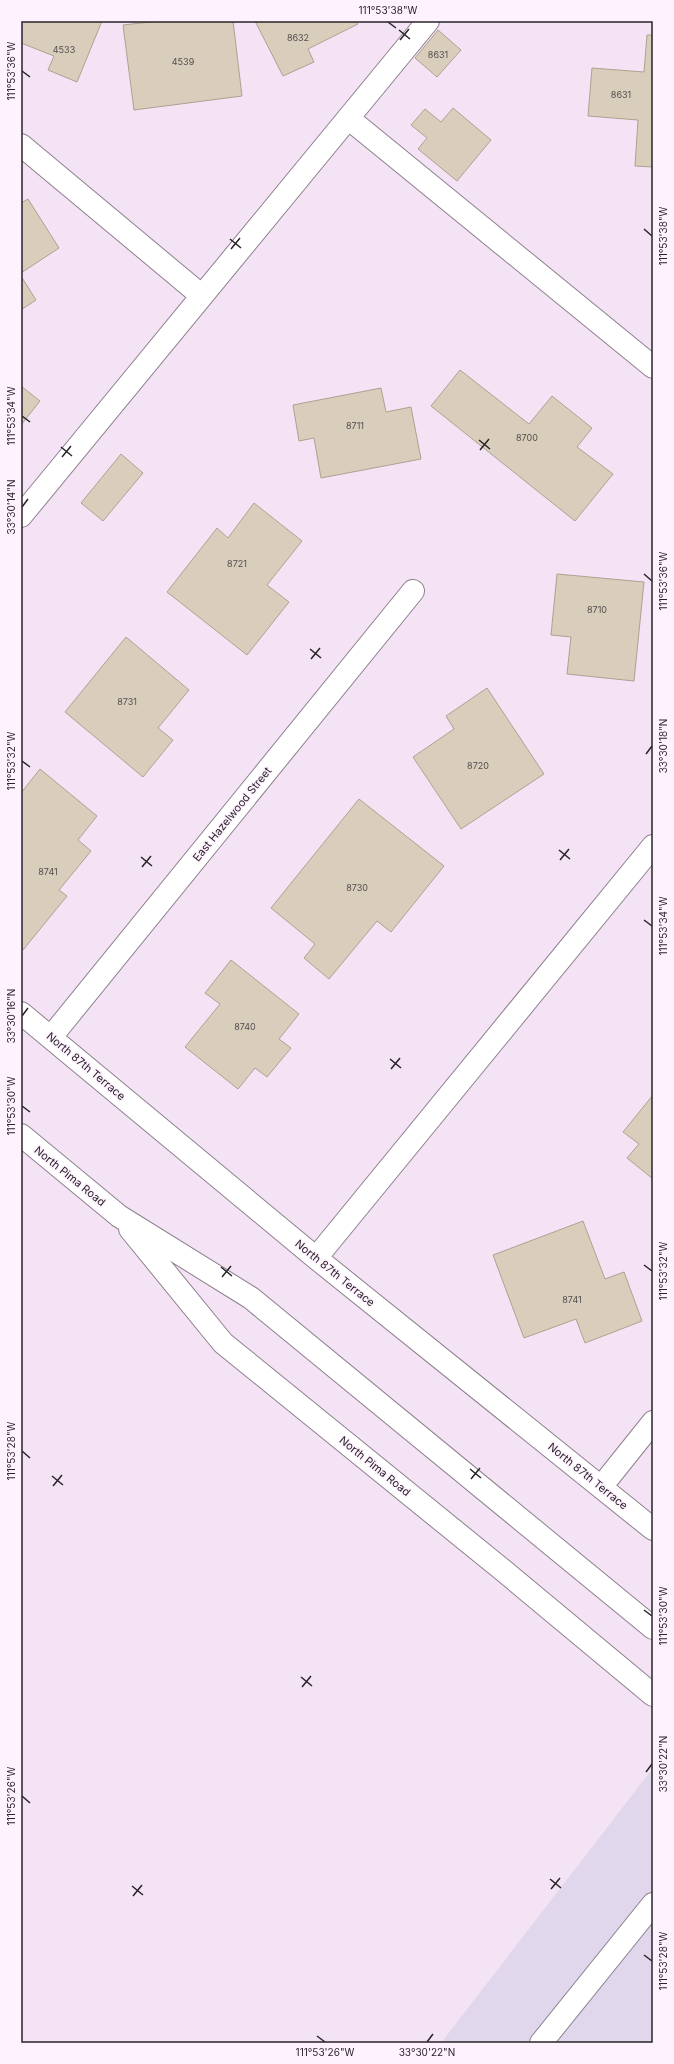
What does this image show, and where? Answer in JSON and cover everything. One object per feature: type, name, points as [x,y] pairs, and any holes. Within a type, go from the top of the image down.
[{"type":"main road","points":[[21,516],[428,21]]},
{"type":"main road","points":[[348,118],[653,367]]},
{"type":"main road","points":[[21,145],[202,296]]},
{"type":"main road","name":"East Hazelwood Street","points":[[51,1037],[413,591]]},
{"type":"main road","points":[[316,1258],[653,846]]},
{"type":"main road","name":"North 87th Terrace","points":[[21,1013],[316,1258],[653,1529]]},
{"type":"main road","name":"North Pima Road","points":[[21,1135],[119,1216],[251,1298],[653,1628]]},
{"type":"main road","name":"North Pima Road","points":[[119,1216],[223,1343],[498,1566],[653,1695]]},
{"type":"main road","points":[[601,1487],[653,1422]]},
{"type":"main road","points":[[541,2043],[653,1904]]},
{"type":"shaded area","points":[[653,1768],[653,2043],[441,2043]]},
{"type":"building","points":[[21,21],[102,21],[77,82],[48,70],[54,56],[21,43]]},
{"type":"building","points":[[159,21],[233,21],[242,96],[134,110],[123,25]]},
{"type":"building","points":[[255,21],[356,21],[358,24],[308,49],[314,62],[283,76]]},
{"type":"building","points":[[438,30],[461,50],[437,77],[415,58]]},
{"type":"building","points":[[647,35],[653,35],[653,167],[635,166],[638,120],[588,116],[592,68],[644,72]]},
{"type":"building","points":[[453,108],[491,140],[457,181],[418,149],[427,138],[411,125],[425,109],[441,122]]},
{"type":"building","points":[[28,199],[59,248],[21,273],[21,203]]},
{"type":"building","points":[[21,276],[36,300],[21,310]]},
{"type":"building","points":[[460,370],[529,424],[552,396],[592,428],[577,447],[613,474],[575,521],[431,406]]},
{"type":"building","points":[[21,386],[40,401],[21,425]]},
{"type":"building","points":[[381,388],[386,412],[411,407],[421,459],[321,478],[314,438],[299,441],[293,405]]},
{"type":"building","points":[[121,454],[143,473],[103,521],[81,503]]},
{"type":"building","points":[[254,503],[302,541],[267,585],[289,602],[247,655],[167,592],[217,528],[228,538]]},
{"type":"building","points":[[557,574],[644,582],[634,681],[567,674],[571,637],[551,635]]},
{"type":"building","points":[[126,637],[189,690],[158,728],[173,740],[143,777],[65,712]]},
{"type":"building","points":[[487,688],[544,774],[461,829],[413,757],[454,729],[446,716]]},
{"type":"building","points":[[40,769],[97,816],[78,840],[91,851],[59,890],[67,896],[23,950],[21,948],[21,793]]},
{"type":"building","points":[[359,799],[444,866],[391,932],[377,921],[329,979],[304,958],[315,944],[271,908]]},
{"type":"building","points":[[231,960],[299,1014],[279,1039],[291,1048],[267,1077],[255,1068],[238,1089],[185,1047],[220,1004],[205,993]]},
{"type":"building","points":[[653,1095],[653,1179],[627,1158],[639,1144],[623,1132]]},
{"type":"building","points":[[583,1221],[605,1279],[624,1272],[642,1321],[585,1343],[576,1319],[524,1338],[493,1255]]}]
